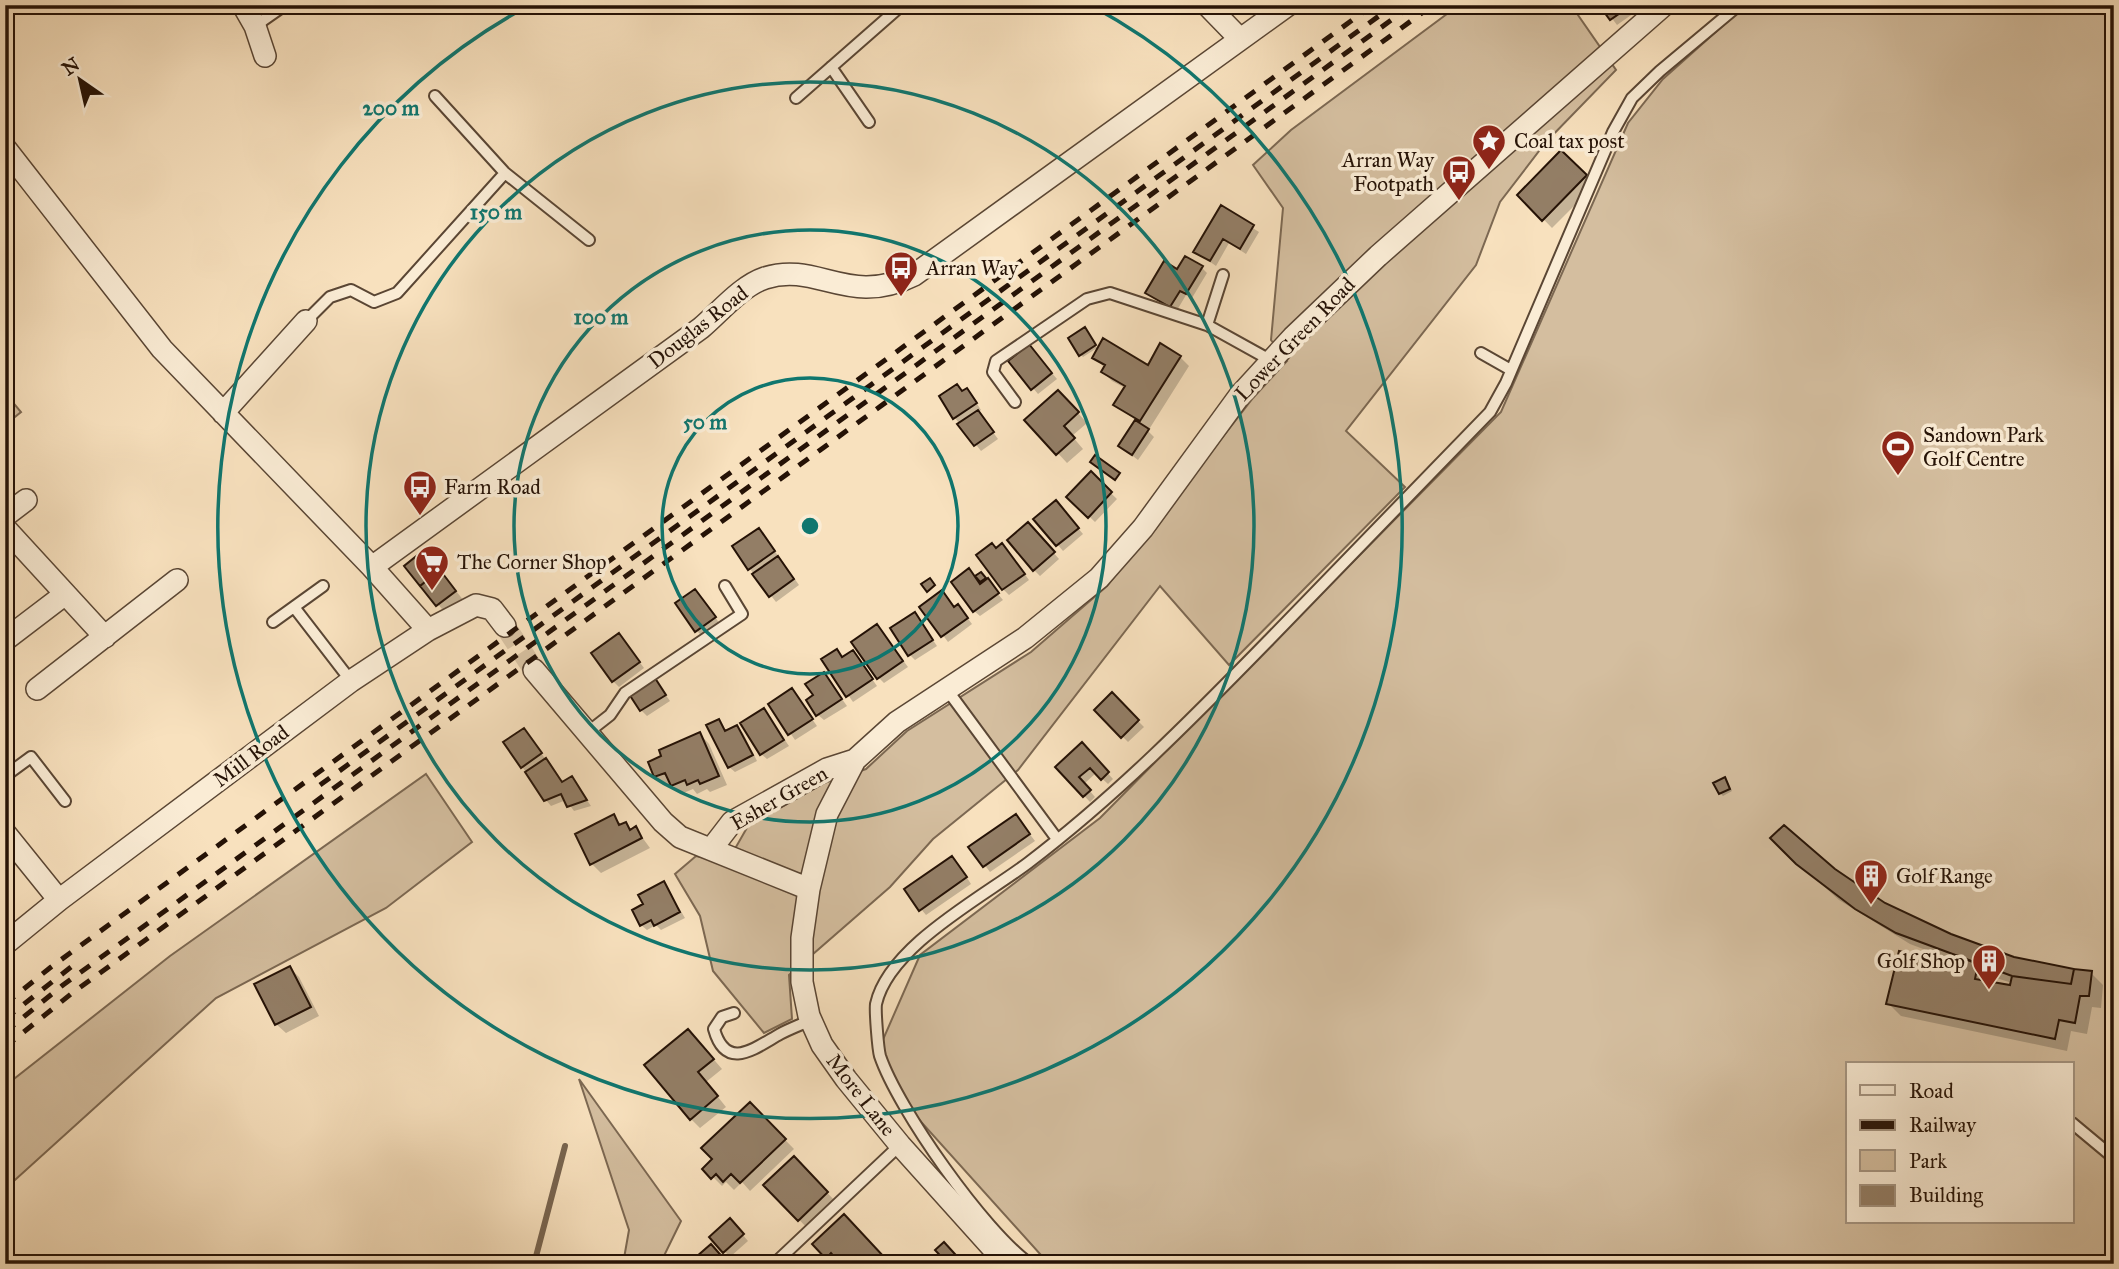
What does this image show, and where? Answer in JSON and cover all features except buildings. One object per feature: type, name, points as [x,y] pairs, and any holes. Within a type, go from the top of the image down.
[{"type":"street","points":[[243,5],[255,26],[265,56]]},
{"type":"street","points":[[1207,5],[1240,39]]},
{"type":"street","name":"Douglas Road","points":[[372,566],[701,328],[753,284],[763,278],[784,274],[871,289],[892,286],[914,275],[1288,5]]},
{"type":"street","name":"Lower Green Road","points":[[948,691],[1025,638],[1107,569],[1143,528],[1211,431],[1270,360],[1378,256],[1664,5]]},
{"type":"street","points":[[5,148],[162,349],[372,566],[428,630]]},
{"type":"street","points":[[223,413],[306,321]]},
{"type":"street","points":[[5,516],[26,500]]},
{"type":"street","points":[[5,527],[105,637]]},
{"type":"street","points":[[37,689],[177,580]]},
{"type":"street","points":[[5,640],[64,595]]},
{"type":"street","name":"Mill Road","points":[[5,944],[59,900],[351,681],[428,630],[476,605],[492,610],[505,626]]},
{"type":"street","points":[[534,670],[663,822],[680,837],[808,889]]},
{"type":"street","name":"More Lane","points":[[948,691],[897,722],[855,760],[827,814],[808,889],[802,938],[802,982],[811,1020],[822,1045],[900,1145],[998,1260]]},
{"type":"street","name":"Esher Green","points":[[712,848],[732,822],[827,769],[855,760]]},
{"type":"street","points":[[5,834],[59,900]]},
{"type":"lane","points":[[255,26],[285,5]]},
{"type":"lane","points":[[796,99],[901,5]]},
{"type":"lane","points":[[1030,1264],[1000,1236],[924,1138],[886,1072],[878,1051],[876,1006],[888,973],[909,951],[1057,839],[1136,774],[1402,505],[1490,412],[1511,370],[1613,131],[1632,98],[1660,71],[1740,5]]},
{"type":"lane","points":[[831,68],[869,122]]},
{"type":"lane","points":[[435,96],[505,173],[589,240]]},
{"type":"lane","points":[[306,321],[330,297],[351,290],[374,303],[397,293],[505,173]]},
{"type":"lane","points":[[1207,326],[1223,275]]},
{"type":"lane","points":[[1015,402],[993,372],[996,361],[1087,299],[1111,293],[1207,326],[1270,360]]},
{"type":"lane","points":[[1481,353],[1511,370]]},
{"type":"lane","points":[[273,622],[323,586]]},
{"type":"lane","points":[[587,733],[610,715],[625,693],[743,614],[724,586]]},
{"type":"lane","points":[[294,607],[351,681]]},
{"type":"lane","points":[[948,691],[1057,839]]},
{"type":"lane","points":[[5,776],[31,757],[65,801]]},
{"type":"lane","points":[[734,1013],[722,1017],[714,1029],[718,1042],[731,1053],[744,1054],[764,1046],[778,1035],[811,1020]]},
{"type":"lane","points":[[2074,1125],[2114,1158]]},
{"type":"lane","points":[[774,1264],[900,1145]]},
{"type":"green space","points":[[1459,5],[1571,5],[1616,70],[1546,142],[1500,202],[1476,265],[1346,431],[1405,487],[1229,665],[1160,586],[1018,770],[933,839],[890,887],[789,975],[792,1019],[764,1033],[713,971],[700,916],[675,874],[696,856],[723,862],[736,847],[748,826],[824,783],[866,769],[907,731],[1031,652],[1107,586],[1253,398],[1287,361],[1271,340],[1283,208],[1253,165],[1291,130]]},
{"type":"green space","name":"Sandown Park Golf Centre","points":[[1746,5],[2114,5],[2114,1264],[1049,1264],[895,1093],[878,1051],[920,955],[1100,818],[1501,412],[1628,123],[1663,79]]},
{"type":"green space","points":[[5,393],[21,412],[5,425]]},
{"type":"green space","points":[[426,774],[472,842],[386,908],[216,998],[5,1189],[5,1086],[170,956]]},
{"type":"green space","points":[[579,1079],[681,1221],[660,1264],[623,1264],[629,1230]]},
{"type":"waterway","points":[[534,1264],[565,1146]]},
{"type":"tunnel","points":[[505,626],[534,670]]},
{"type":"railway","points":[[5,1004],[51,967],[1373,5]]},
{"type":"railway","points":[[320,785],[1394,5]]},
{"type":"railway","points":[[5,1032],[63,985],[1412,5]]},
{"type":"railway","points":[[5,1047],[71,994],[1433,5]]},
{"type":"railway","points":[[5,1019],[71,967]]},
{"type":"place","name":"Coal tax post","points":[[1489,171]]},
{"type":"place","name":"Arran Way Footpath","points":[[1459,202]]},
{"type":"place","name":"Arran Way","points":[[901,298]]},
{"type":"place","name":"Sandown Park Golf Centre","points":[[1898,477]]},
{"type":"place","name":"Farm Road","points":[[420,517]]},
{"type":"place","name":"The Corner Shop","points":[[432,592]]},
{"type":"place","name":"Golf Range","points":[[1871,906]]},
{"type":"place","name":"Golf Shop","points":[[1989,991]]}]
